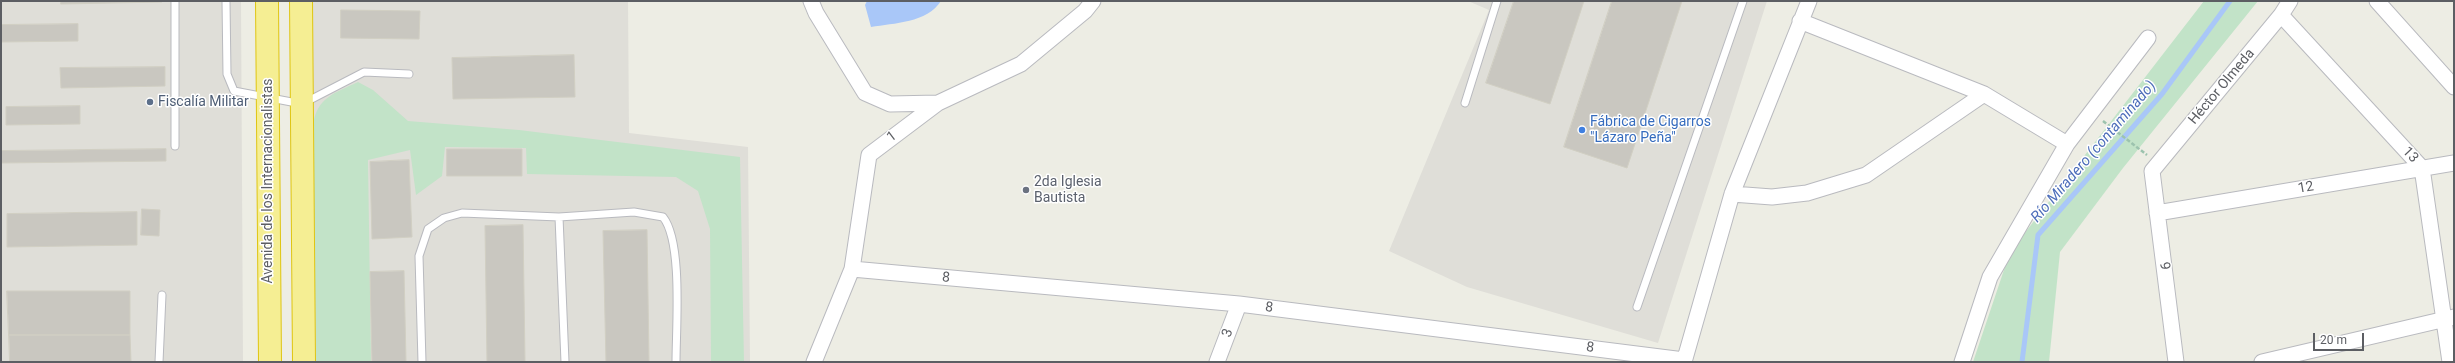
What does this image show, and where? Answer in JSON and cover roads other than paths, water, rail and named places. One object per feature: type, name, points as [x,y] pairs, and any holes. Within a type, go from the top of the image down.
[{"type":"highway","name":"Avenida de los Internacionalistas","points":[[267,1],[270,362]]},
{"type":"highway","points":[[302,1],[304,362]]},
{"type":"street","points":[[811,1],[816,13],[865,93],[890,104],[938,103]]},
{"type":"street","name":"1","points":[[814,362],[852,269],[869,155],[938,103],[1021,64],[1084,11],[1093,1]]},
{"type":"street","points":[[1684,361],[1732,194],[1808,1]]},
{"type":"street","name":"Héctor Olmeda","points":[[2152,171],[2281,15],[2290,1]]},
{"type":"street","points":[[2377,1],[2454,87]]},
{"type":"street","name":"13","points":[[2281,15],[2422,168],[2450,317],[2450,362]]},
{"type":"street","points":[[1800,21],[1984,94],[2067,144]]},
{"type":"street","points":[[1962,362],[1990,277],[2067,144],[2148,38]]},
{"type":"street","points":[[1732,194],[1772,197],[1807,193],[1866,175],[1984,94]]},
{"type":"street","name":"12","points":[[2157,213],[2454,163]]},
{"type":"street","name":"9","points":[[2152,171],[2176,362]]},
{"type":"street","name":"8","points":[[852,269],[1239,304],[1684,361]]},
{"type":"street","name":"3","points":[[1217,362],[1239,304]]},
{"type":"street","points":[[2262,362],[2287,359],[2450,317]]},
{"type":"lane","points":[[175,1],[175,146]]},
{"type":"lane","points":[[226,1],[227,74],[234,91],[302,104],[364,72],[409,74]]},
{"type":"lane","points":[[1465,103],[1497,1]]},
{"type":"lane","points":[[1637,307],[1743,1]]},
{"type":"lane","points":[[422,362],[420,256],[428,229],[444,218],[462,213],[559,217],[634,212],[663,217],[669,225],[673,240],[676,272],[676,362]]},
{"type":"lane","points":[[559,217],[564,362]]},
{"type":"lane","points":[[159,362],[162,295]]},
{"type":"water","points":[[867,1],[941,1],[935,8],[919,18],[900,23],[871,27],[865,5]]},
{"type":"waterway","name":"Río Miradero (contaminado)","points":[[2022,362],[2038,235],[2162,94],[2230,1]]},
{"type":"place","name":"Fiscalía Militar","points":[[150,102]]},
{"type":"place","name":"Fábrica de Cigarros \"Lázaro Peña\"","points":[[1582,130]]},
{"type":"place","name":"2da Iglesia Bautista","points":[[1026,190]]}]
